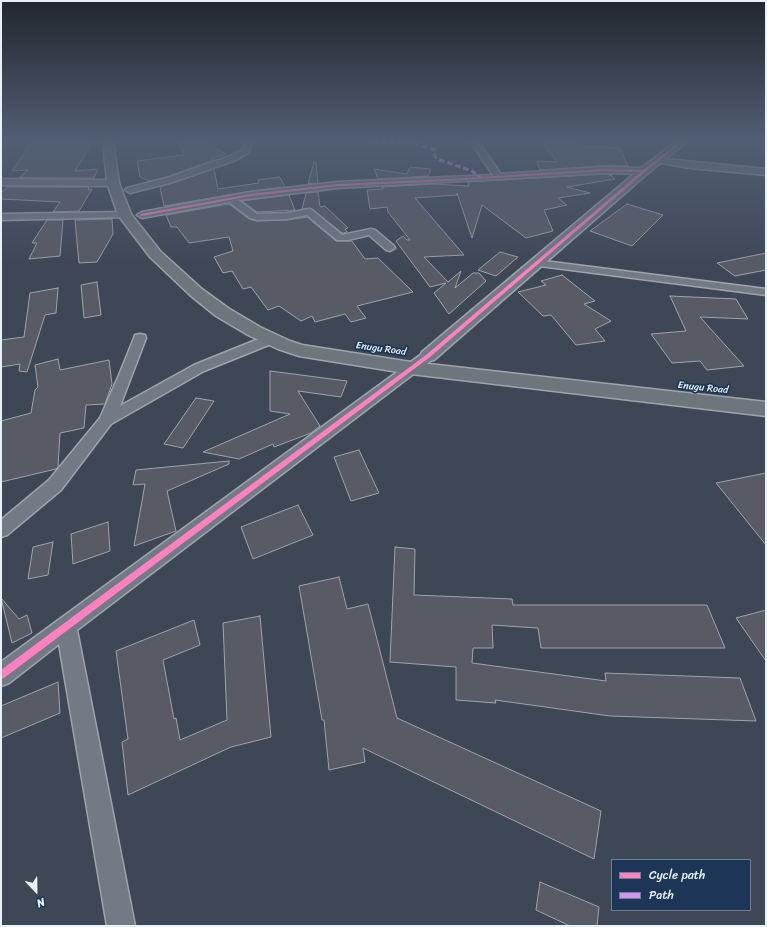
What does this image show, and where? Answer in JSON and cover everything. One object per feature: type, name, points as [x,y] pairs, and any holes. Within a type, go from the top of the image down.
[{"type":"main road","points":[[113,183],[124,215],[155,254],[196,292],[222,312],[254,331],[299,350],[411,368],[766,409]]},
{"type":"main road","name":"Enugu Road","points":[[127,183],[142,215],[158,237],[185,264],[236,305],[269,323],[308,338],[428,356],[766,395]]},
{"type":"street","points":[[130,190],[157,183]]},
{"type":"street","points":[[142,215],[231,199],[338,185],[369,183]]},
{"type":"street","points":[[1,675],[66,625],[180,543],[428,356],[630,183]]},
{"type":"street","points":[[231,199],[253,216],[257,217],[287,216],[309,212],[337,236],[342,238],[371,232],[390,248]]},
{"type":"street","points":[[1,217],[124,215]]},
{"type":"street","points":[[536,263],[766,292]]},
{"type":"street","points":[[1,530],[55,485],[106,420],[126,375],[140,338]]},
{"type":"street","points":[[106,420],[199,368],[271,339]]},
{"type":"street","points":[[66,625],[121,926]]},
{"type":"building","points":[[171,183],[217,183],[218,189],[257,183],[283,183],[285,187],[251,191],[164,206],[160,187]]},
{"type":"building","points":[[468,183],[589,183],[567,187],[590,193],[558,198],[567,205],[544,210],[553,231],[526,238],[482,205],[472,238],[457,193],[457,195],[415,198],[464,255],[424,257],[448,282],[461,271],[455,288],[473,273],[479,273],[486,281],[449,314],[434,293],[446,283],[430,287],[396,241],[403,236],[407,240],[410,240],[388,212],[387,207],[370,209],[367,190],[383,189],[382,187],[434,184],[469,186]]},
{"type":"building","points":[[8,187],[89,187],[88,190],[92,189],[79,211],[53,212],[60,202],[1,199],[1,193]]},
{"type":"building","points":[[318,192],[320,207],[325,206],[348,228],[345,229],[347,232],[342,233],[312,209],[302,209],[306,193]]},
{"type":"building","points":[[289,195],[295,210],[257,212],[242,201]]},
{"type":"building","points":[[229,204],[249,219],[257,221],[287,220],[307,217],[336,241],[352,241],[365,259],[378,258],[413,292],[357,306],[366,318],[351,322],[345,314],[315,322],[312,316],[301,321],[279,306],[268,310],[251,287],[243,289],[232,271],[223,273],[214,257],[233,251],[229,237],[189,243],[177,227],[171,227],[166,215]]},
{"type":"building","points":[[627,204],[663,215],[632,246],[590,231]]},
{"type":"building","points":[[112,219],[113,234],[97,262],[79,263],[75,220]]},
{"type":"building","points":[[47,220],[63,220],[60,256],[29,259],[37,243],[32,243]]},
{"type":"building","points":[[500,252],[518,257],[496,276],[478,270]]},
{"type":"building","points":[[766,253],[766,270],[735,276],[717,263]]},
{"type":"building","points":[[562,275],[595,301],[584,304],[611,321],[595,329],[605,341],[576,345],[551,315],[543,316],[518,292],[546,285],[541,281]]},
{"type":"building","points":[[97,282],[101,315],[84,318],[81,285]]},
{"type":"building","points":[[58,288],[56,313],[45,315],[27,372],[19,371],[20,364],[1,367],[1,340],[24,337],[30,293]]},
{"type":"building","points":[[670,296],[736,299],[748,319],[700,317],[744,366],[707,370],[700,361],[672,363],[651,334],[686,331]]},
{"type":"building","points":[[58,359],[60,370],[109,360],[112,384],[105,404],[86,405],[84,428],[60,433],[58,467],[56,469],[1,482],[1,421],[31,413],[35,390],[38,387],[35,365]]},
{"type":"building","points":[[270,371],[347,381],[341,397],[298,391],[320,426],[311,433],[274,447],[273,444],[239,459],[203,452],[290,414],[270,411]]},
{"type":"building","points":[[196,398],[214,401],[183,448],[164,444]]},
{"type":"building","points":[[359,450],[379,493],[351,501],[334,457]]},
{"type":"building","points":[[229,461],[229,464],[167,491],[176,531],[134,546],[145,484],[133,485],[136,470]]},
{"type":"building","points":[[766,473],[766,545],[716,483]]},
{"type":"building","points":[[298,505],[313,535],[253,559],[241,527]]},
{"type":"building","points":[[108,522],[110,551],[73,564],[71,534]]},
{"type":"building","points":[[53,542],[48,575],[28,579],[33,547]]},
{"type":"building","points":[[395,547],[415,549],[414,595],[512,599],[513,605],[707,605],[725,648],[541,648],[538,628],[492,625],[493,648],[473,648],[472,663],[606,681],[605,673],[740,678],[756,721],[610,716],[495,700],[496,703],[456,700],[456,667],[390,662]]},
{"type":"building","points":[[339,577],[347,609],[368,604],[397,718],[601,811],[594,859],[363,748],[365,762],[329,770],[324,720],[322,720],[299,586]]},
{"type":"building","points":[[1,598],[19,619],[27,615],[32,633],[12,643]]},
{"type":"building","points":[[766,610],[766,661],[736,618]]},
{"type":"building","points":[[260,616],[271,737],[231,747],[128,795],[122,742],[128,739],[116,651],[194,620],[200,645],[163,660],[174,719],[176,718],[180,740],[227,720],[223,623]]},
{"type":"building","points":[[58,682],[60,713],[1,738],[1,706]]},
{"type":"building","points":[[540,882],[599,907],[597,926],[570,926],[536,910]]},
{"type":"cycle path","points":[[142,215],[251,195],[338,185],[376,183]]},
{"type":"cycle path","points":[[1,675],[428,356],[630,183]]}]
